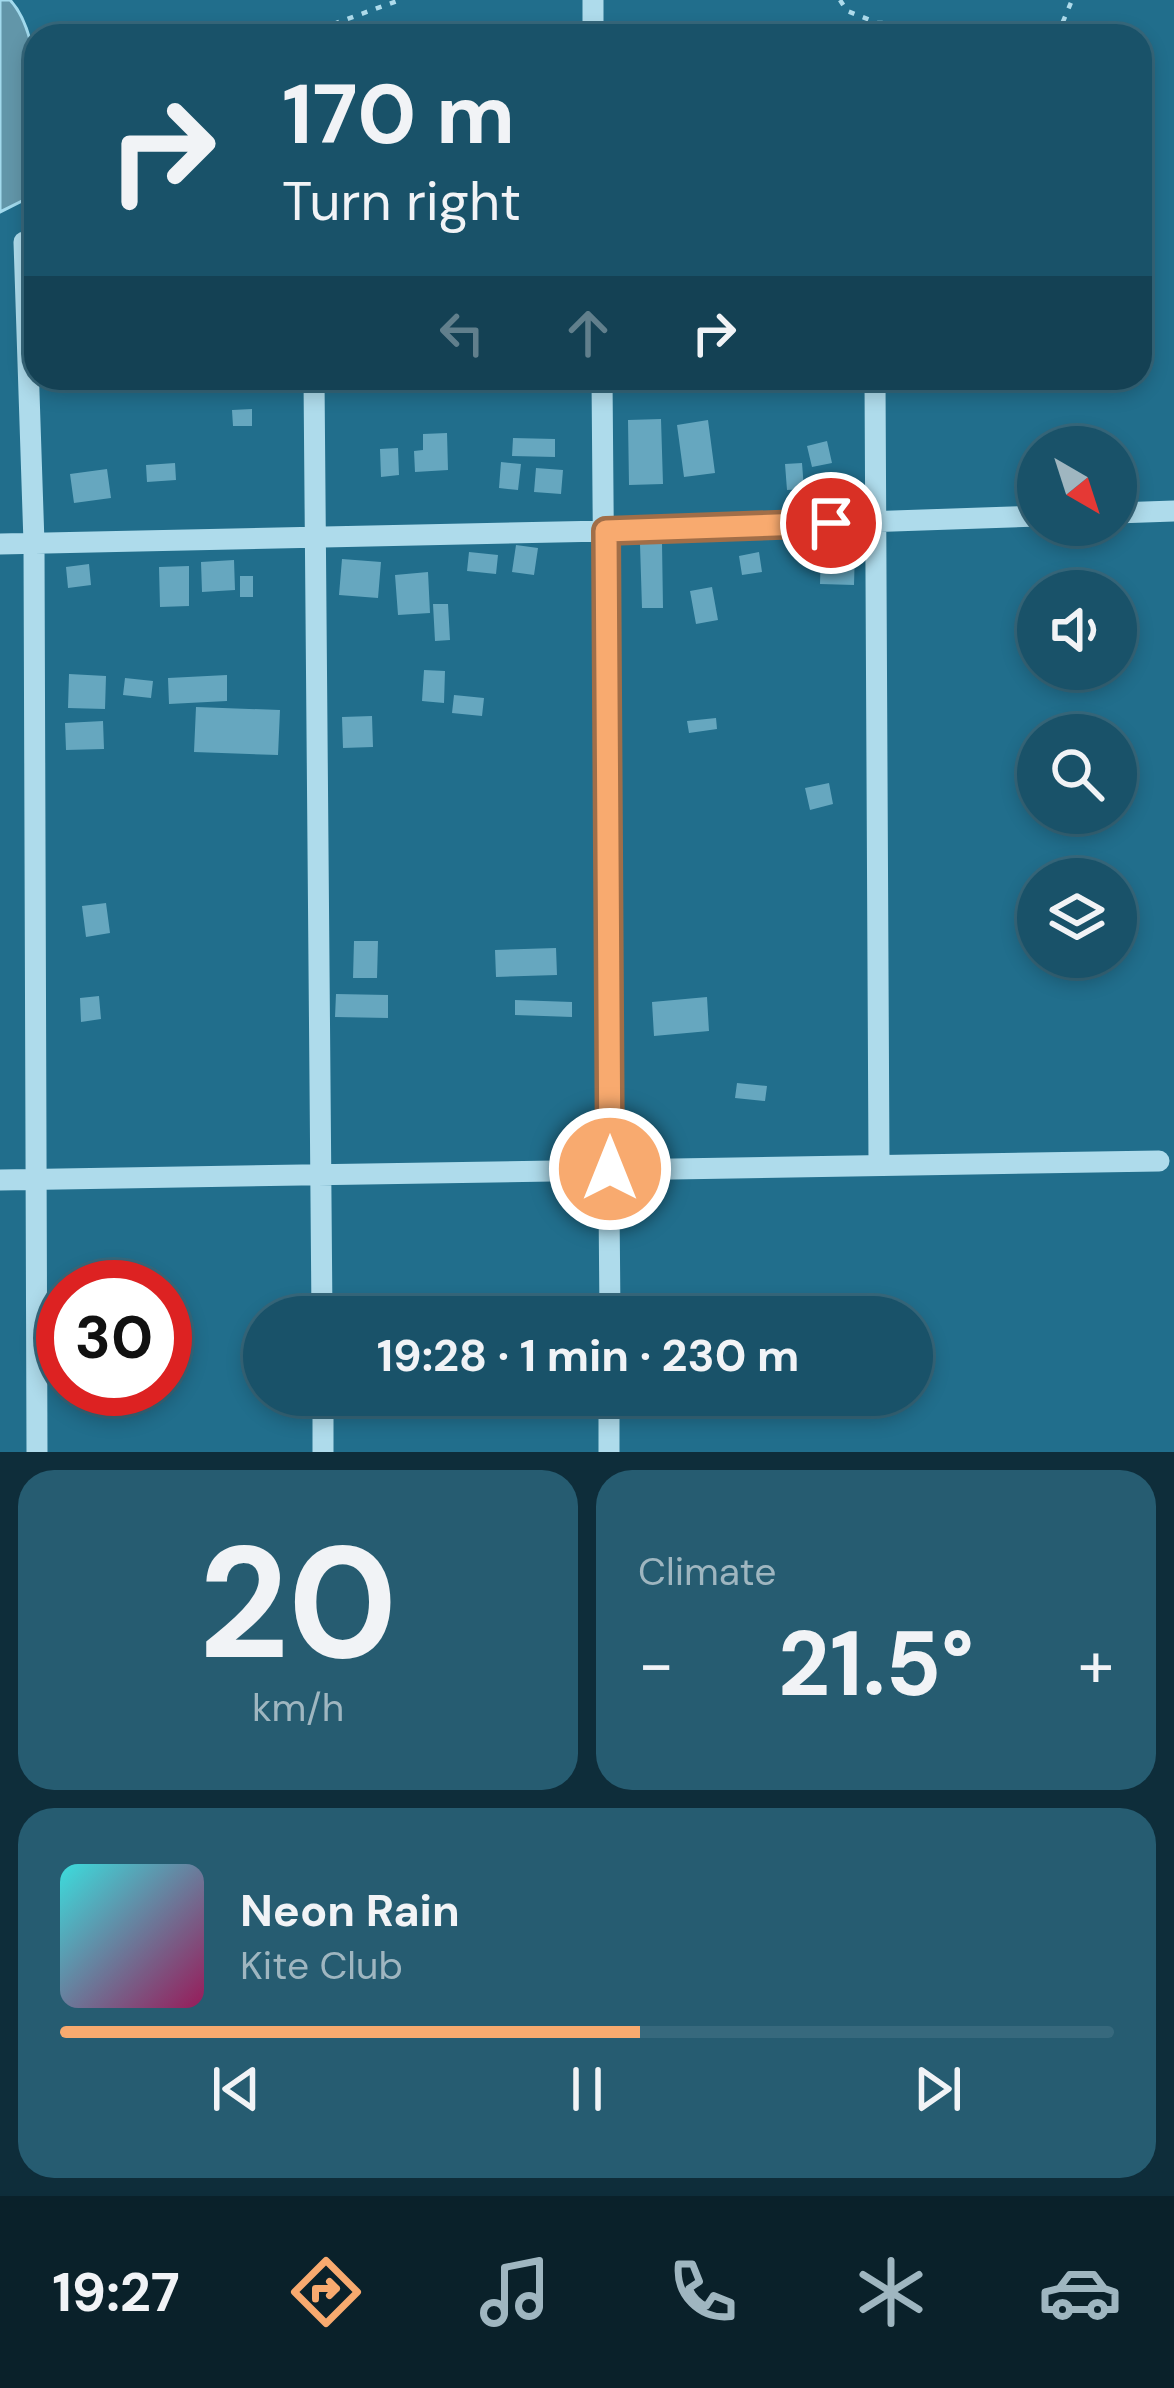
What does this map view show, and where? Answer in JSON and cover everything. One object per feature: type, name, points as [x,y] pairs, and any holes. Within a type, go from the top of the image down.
[{"type":"street","points":[[23,242],[24,269]]},
{"type":"street","points":[[28,390],[34,543],[37,1452]]},
{"type":"street","points":[[314,390],[322,1296]]},
{"type":"street","points":[[602,390],[610,1296]]},
{"type":"street","points":[[875,390],[879,1165]]},
{"type":"street","points":[[1137,512],[1174,511]]},
{"type":"street","points":[[0,544],[1017,517]]},
{"type":"street","points":[[0,1180],[1159,1161]]},
{"type":"street","points":[[323,1416],[323,1452]]},
{"type":"street","points":[[609,1452],[610,1416]]},
{"type":"path","points":[[333,24],[400,0]]},
{"type":"path","points":[[840,0],[847,11],[878,23],[938,24]]},
{"type":"water","points":[[0,0],[10,0],[24,24],[24,200],[0,212]]},
{"type":"building","points":[[252,409],[252,426],[233,426],[232,410]]},
{"type":"building","points":[[661,419],[663,484],[629,485],[628,420]]},
{"type":"building","points":[[708,420],[715,473],[684,477],[677,425]]},
{"type":"building","points":[[447,433],[448,470],[415,472],[414,451],[423,450],[423,434]]},
{"type":"building","points":[[513,438],[555,439],[555,457],[512,456]]},
{"type":"building","points":[[827,441],[832,463],[812,467],[807,446]]},
{"type":"building","points":[[398,448],[399,475],[381,477],[380,449]]},
{"type":"building","points":[[501,462],[521,464],[518,490],[499,488]]},
{"type":"building","points":[[175,463],[176,480],[147,482],[146,465]]},
{"type":"building","points":[[802,463],[804,489],[787,490],[785,464]]},
{"type":"building","points":[[536,468],[563,470],[561,494],[534,492]]},
{"type":"building","points":[[107,469],[111,498],[74,503],[70,474]]},
{"type":"building","points":[[662,543],[663,608],[642,608],[640,544]]},
{"type":"building","points":[[516,545],[538,548],[534,575],[512,572]]},
{"type":"building","points":[[821,548],[855,549],[854,585],[820,584]]},
{"type":"building","points":[[469,552],[498,555],[496,574],[467,571]]},
{"type":"building","points":[[759,552],[762,572],[742,575],[739,556]]},
{"type":"building","points":[[342,559],[381,562],[378,598],[339,595]]},
{"type":"building","points":[[234,560],[235,590],[202,592],[201,562]]},
{"type":"building","points":[[89,564],[91,585],[68,588],[66,567]]},
{"type":"building","points":[[189,566],[189,606],[160,607],[159,567]]},
{"type":"building","points":[[428,572],[430,613],[398,615],[395,575]]},
{"type":"building","points":[[240,576],[253,576],[253,597],[240,597]]},
{"type":"building","points":[[712,587],[718,620],[696,624],[690,591]]},
{"type":"building","points":[[433,604],[448,604],[450,640],[435,641]]},
{"type":"building","points":[[424,670],[445,671],[444,703],[422,701]]},
{"type":"building","points":[[69,674],[106,676],[105,709],[68,708]]},
{"type":"building","points":[[227,675],[227,701],[169,704],[168,678]]},
{"type":"building","points":[[125,678],[153,681],[151,698],[123,695]]},
{"type":"building","points":[[454,695],[484,698],[482,716],[452,713]]},
{"type":"building","points":[[196,707],[280,710],[278,755],[194,752]]},
{"type":"building","points":[[372,716],[373,747],[343,748],[342,717]]},
{"type":"building","points":[[716,718],[717,729],[689,733],[687,721]]},
{"type":"building","points":[[103,721],[104,749],[66,750],[65,723]]},
{"type":"building","points":[[829,783],[833,804],[810,810],[805,788]]},
{"type":"building","points":[[106,903],[110,933],[86,937],[82,906]]},
{"type":"building","points":[[354,941],[378,941],[377,978],[353,978]]},
{"type":"building","points":[[556,948],[557,975],[496,977],[495,950]]},
{"type":"building","points":[[336,994],[388,995],[388,1018],[335,1017]]},
{"type":"building","points":[[99,996],[101,1019],[81,1022],[80,998]]},
{"type":"building","points":[[707,997],[709,1031],[654,1036],[652,1002]]},
{"type":"building","points":[[515,1000],[572,1002],[572,1017],[515,1015]]},
{"type":"building","points":[[737,1083],[767,1086],[765,1101],[735,1098]]},
{"type":"route","points":[[610,1169],[606,531],[831,523]]}]
